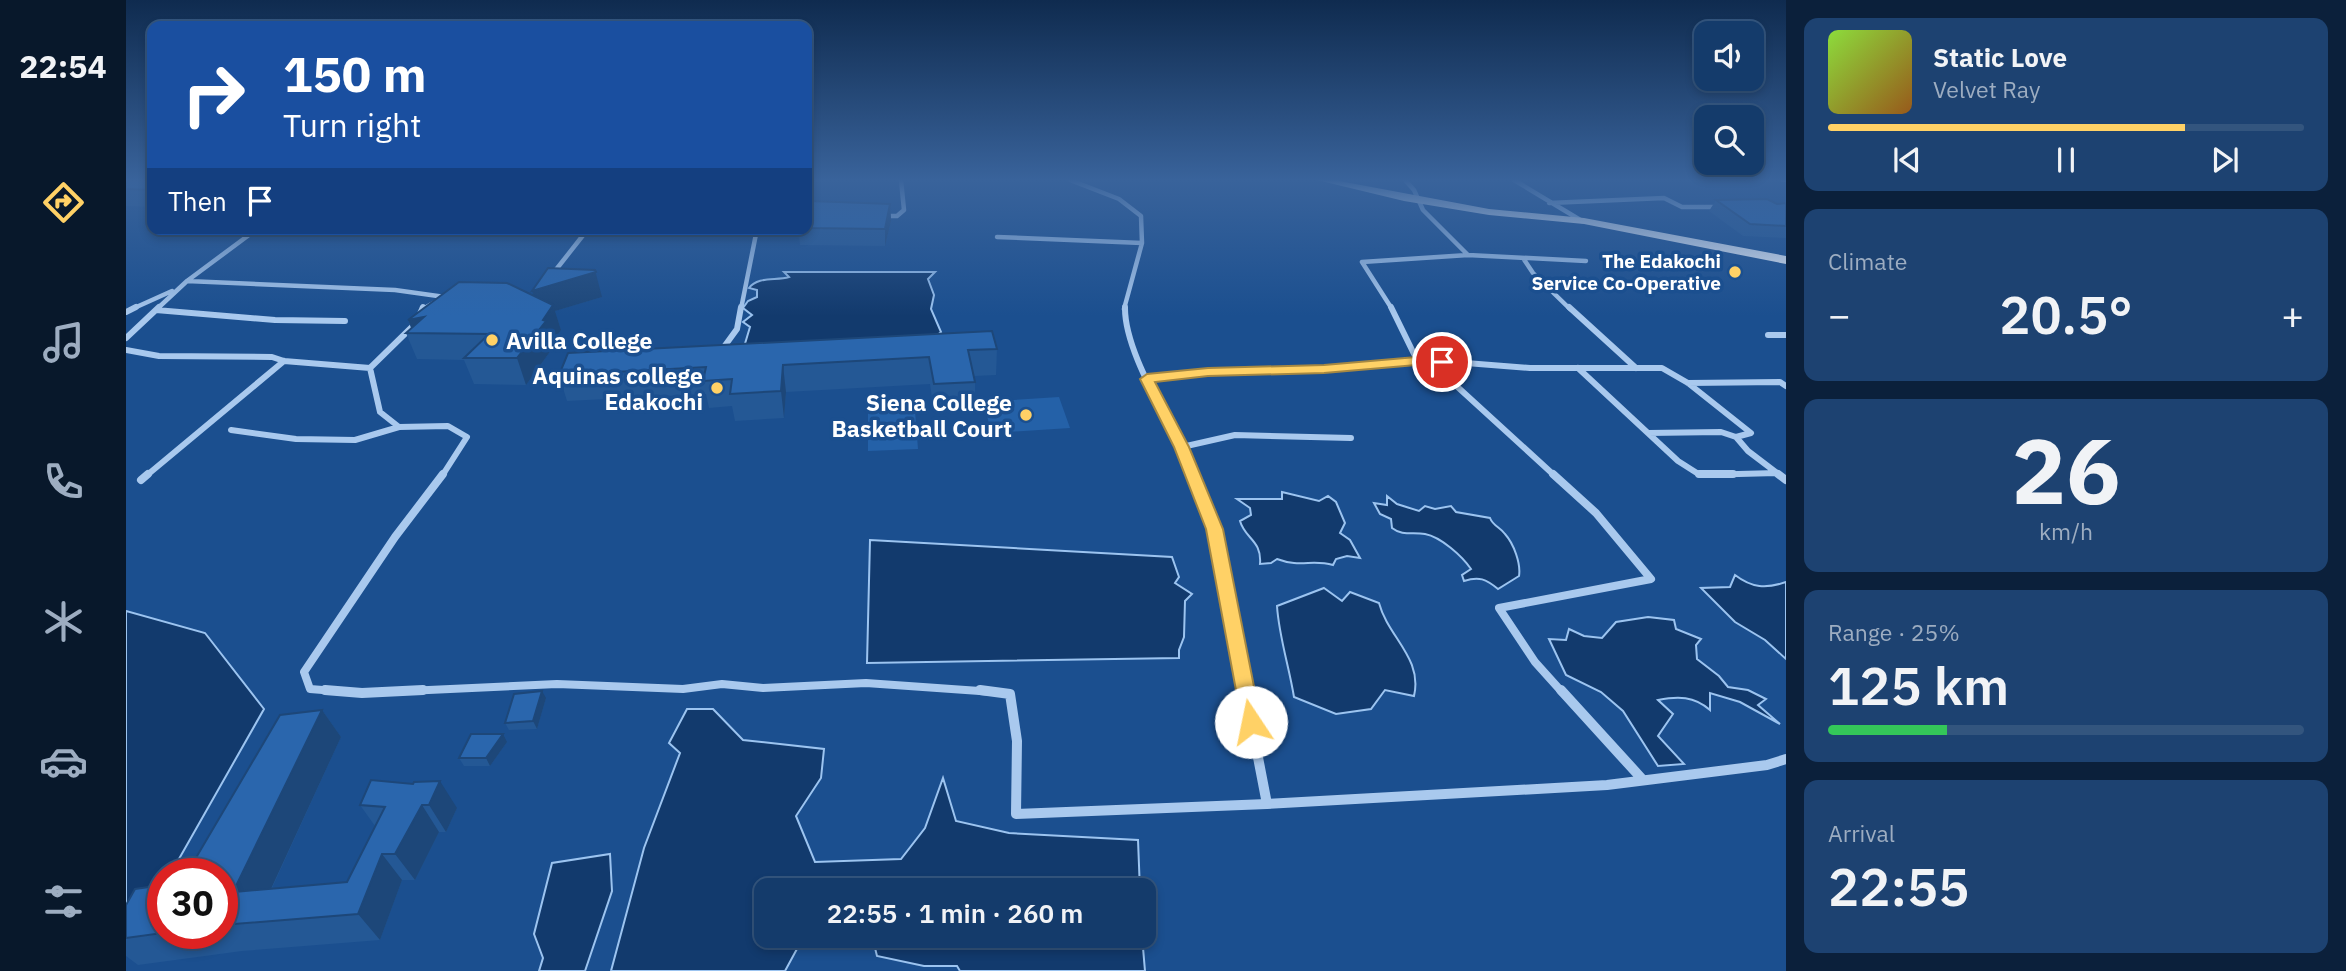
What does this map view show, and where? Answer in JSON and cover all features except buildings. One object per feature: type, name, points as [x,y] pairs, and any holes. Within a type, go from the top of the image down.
[{"type":"main road","points":[[1606,225],[1786,260]]},
{"type":"street","points":[[1141,225],[1142,243],[1124,310],[1132,350],[1182,447],[1214,529],[1267,804]]},
{"type":"street","points":[[1437,225],[1468,255]]},
{"type":"street","points":[[126,338],[187,281],[249,235]]},
{"type":"street","points":[[544,286],[583,235]]},
{"type":"street","points":[[717,358],[737,328],[756,235]]},
{"type":"street","points":[[997,237],[1142,243]]},
{"type":"street","points":[[1586,261],[1468,255],[1362,262],[1394,312],[1414,354],[1428,360],[1595,513],[1651,579],[1499,608],[1535,662],[1643,780]]},
{"type":"street","points":[[1523,258],[1532,273],[1636,368]]},
{"type":"street","points":[[187,281],[395,290],[457,297]]},
{"type":"street","points":[[126,313],[179,288]]},
{"type":"street","points":[[126,350],[159,356],[272,357],[284,361],[370,368],[416,323],[424,306],[445,297]]},
{"type":"street","points":[[156,310],[275,320],[345,321]]},
{"type":"street","points":[[1768,335],[1786,335]]},
{"type":"street","points":[[1147,379],[1208,372],[1324,369],[1428,360],[1492,367],[1661,368],[1688,383],[1751,433],[1736,437]]},
{"type":"street","points":[[141,480],[284,361]]},
{"type":"street","points":[[370,368],[380,412],[399,427]]},
{"type":"street","points":[[1578,368],[1678,461],[1700,475],[1777,473]]},
{"type":"street","points":[[1688,383],[1780,382],[1786,386]]},
{"type":"street","points":[[231,430],[296,439],[355,440],[399,427],[448,426],[467,437],[456,457],[395,537],[304,672],[310,689],[362,692],[557,684],[684,689],[722,684],[763,688],[866,683],[975,689],[1010,694],[1017,741],[1016,814],[1267,804],[1606,785],[1767,765],[1786,759]]},
{"type":"street","points":[[1647,433],[1721,432],[1736,437],[1748,451],[1786,480]]},
{"type":"street","points":[[1182,447],[1236,435],[1351,438]]},
{"type":"shaded area","points":[[784,272],[935,272],[928,279],[934,295],[931,309],[941,332],[934,338],[744,347],[750,327],[743,322],[752,315],[743,308],[748,301],[757,297],[757,290],[749,288],[762,280],[789,277]]},
{"type":"shaded area","name":"Siena College Basketball Court","points":[[1059,397],[1070,428],[991,433],[984,402]]},
{"type":"shaded area","points":[[914,398],[918,449],[868,451],[868,400]]},
{"type":"shaded area","points":[[1282,492],[1319,501],[1328,496],[1336,502],[1345,523],[1340,533],[1350,540],[1360,558],[1347,556],[1336,559],[1333,565],[1293,563],[1277,559],[1271,563],[1260,564],[1256,545],[1240,521],[1251,515],[1250,508],[1237,499],[1282,499]]},
{"type":"shaded area","points":[[1387,496],[1397,504],[1419,511],[1425,506],[1435,509],[1451,506],[1456,512],[1490,518],[1511,543],[1518,560],[1519,576],[1498,589],[1482,579],[1464,581],[1462,575],[1471,569],[1444,543],[1425,534],[1404,533],[1392,528],[1391,519],[1380,514],[1374,503],[1387,505]]},
{"type":"shaded area","points":[[870,540],[1172,557],[1179,577],[1175,583],[1192,594],[1185,601],[1184,637],[1179,658],[867,663]]},
{"type":"shaded area","points":[[1735,575],[1747,583],[1759,586],[1786,582],[1786,659],[1765,640],[1735,622],[1701,588],[1730,587]]},
{"type":"shaded area","points":[[1324,588],[1342,601],[1350,592],[1379,603],[1414,670],[1414,696],[1385,690],[1371,709],[1336,714],[1294,697],[1277,606]]},
{"type":"shaded area","points":[[126,611],[205,633],[264,709],[180,858],[147,858],[147,916],[126,953]]},
{"type":"shaded area","points":[[1648,617],[1674,620],[1676,629],[1701,639],[1696,645],[1697,659],[1719,676],[1728,687],[1748,690],[1766,699],[1758,705],[1780,724],[1740,702],[1710,693],[1710,710],[1686,698],[1658,700],[1673,714],[1658,736],[1684,764],[1658,766],[1623,711],[1601,692],[1566,675],[1549,639],[1566,640],[1569,629],[1584,636],[1602,638],[1616,622]]},
{"type":"shaded area","points":[[687,709],[713,709],[743,740],[824,749],[821,778],[796,816],[815,862],[901,859],[925,828],[943,778],[956,821],[1009,833],[1138,840],[1139,878],[754,878],[754,948],[797,948],[785,971],[611,971],[644,848],[680,753],[669,743]]},
{"type":"shaded area","points":[[610,854],[612,891],[585,971],[539,971],[543,958],[534,934],[552,863]]},
{"type":"shaded area","points":[[875,948],[1143,948],[1145,971],[960,971],[957,966],[924,966],[877,956]]},
{"type":"place","name":"The Edakochi Service Co-Operative","points":[[1735,272]]},
{"type":"place","name":"Avilla College","points":[[492,340]]},
{"type":"place","name":"Aquinas college Edakochi","points":[[717,388]]},
{"type":"place","name":"Siena College Basketball Court","points":[[1026,415]]},
{"type":"route","points":[[1251,722],[1214,529],[1182,447],[1147,379],[1208,372],[1324,369],[1428,360],[1442,362]]}]
